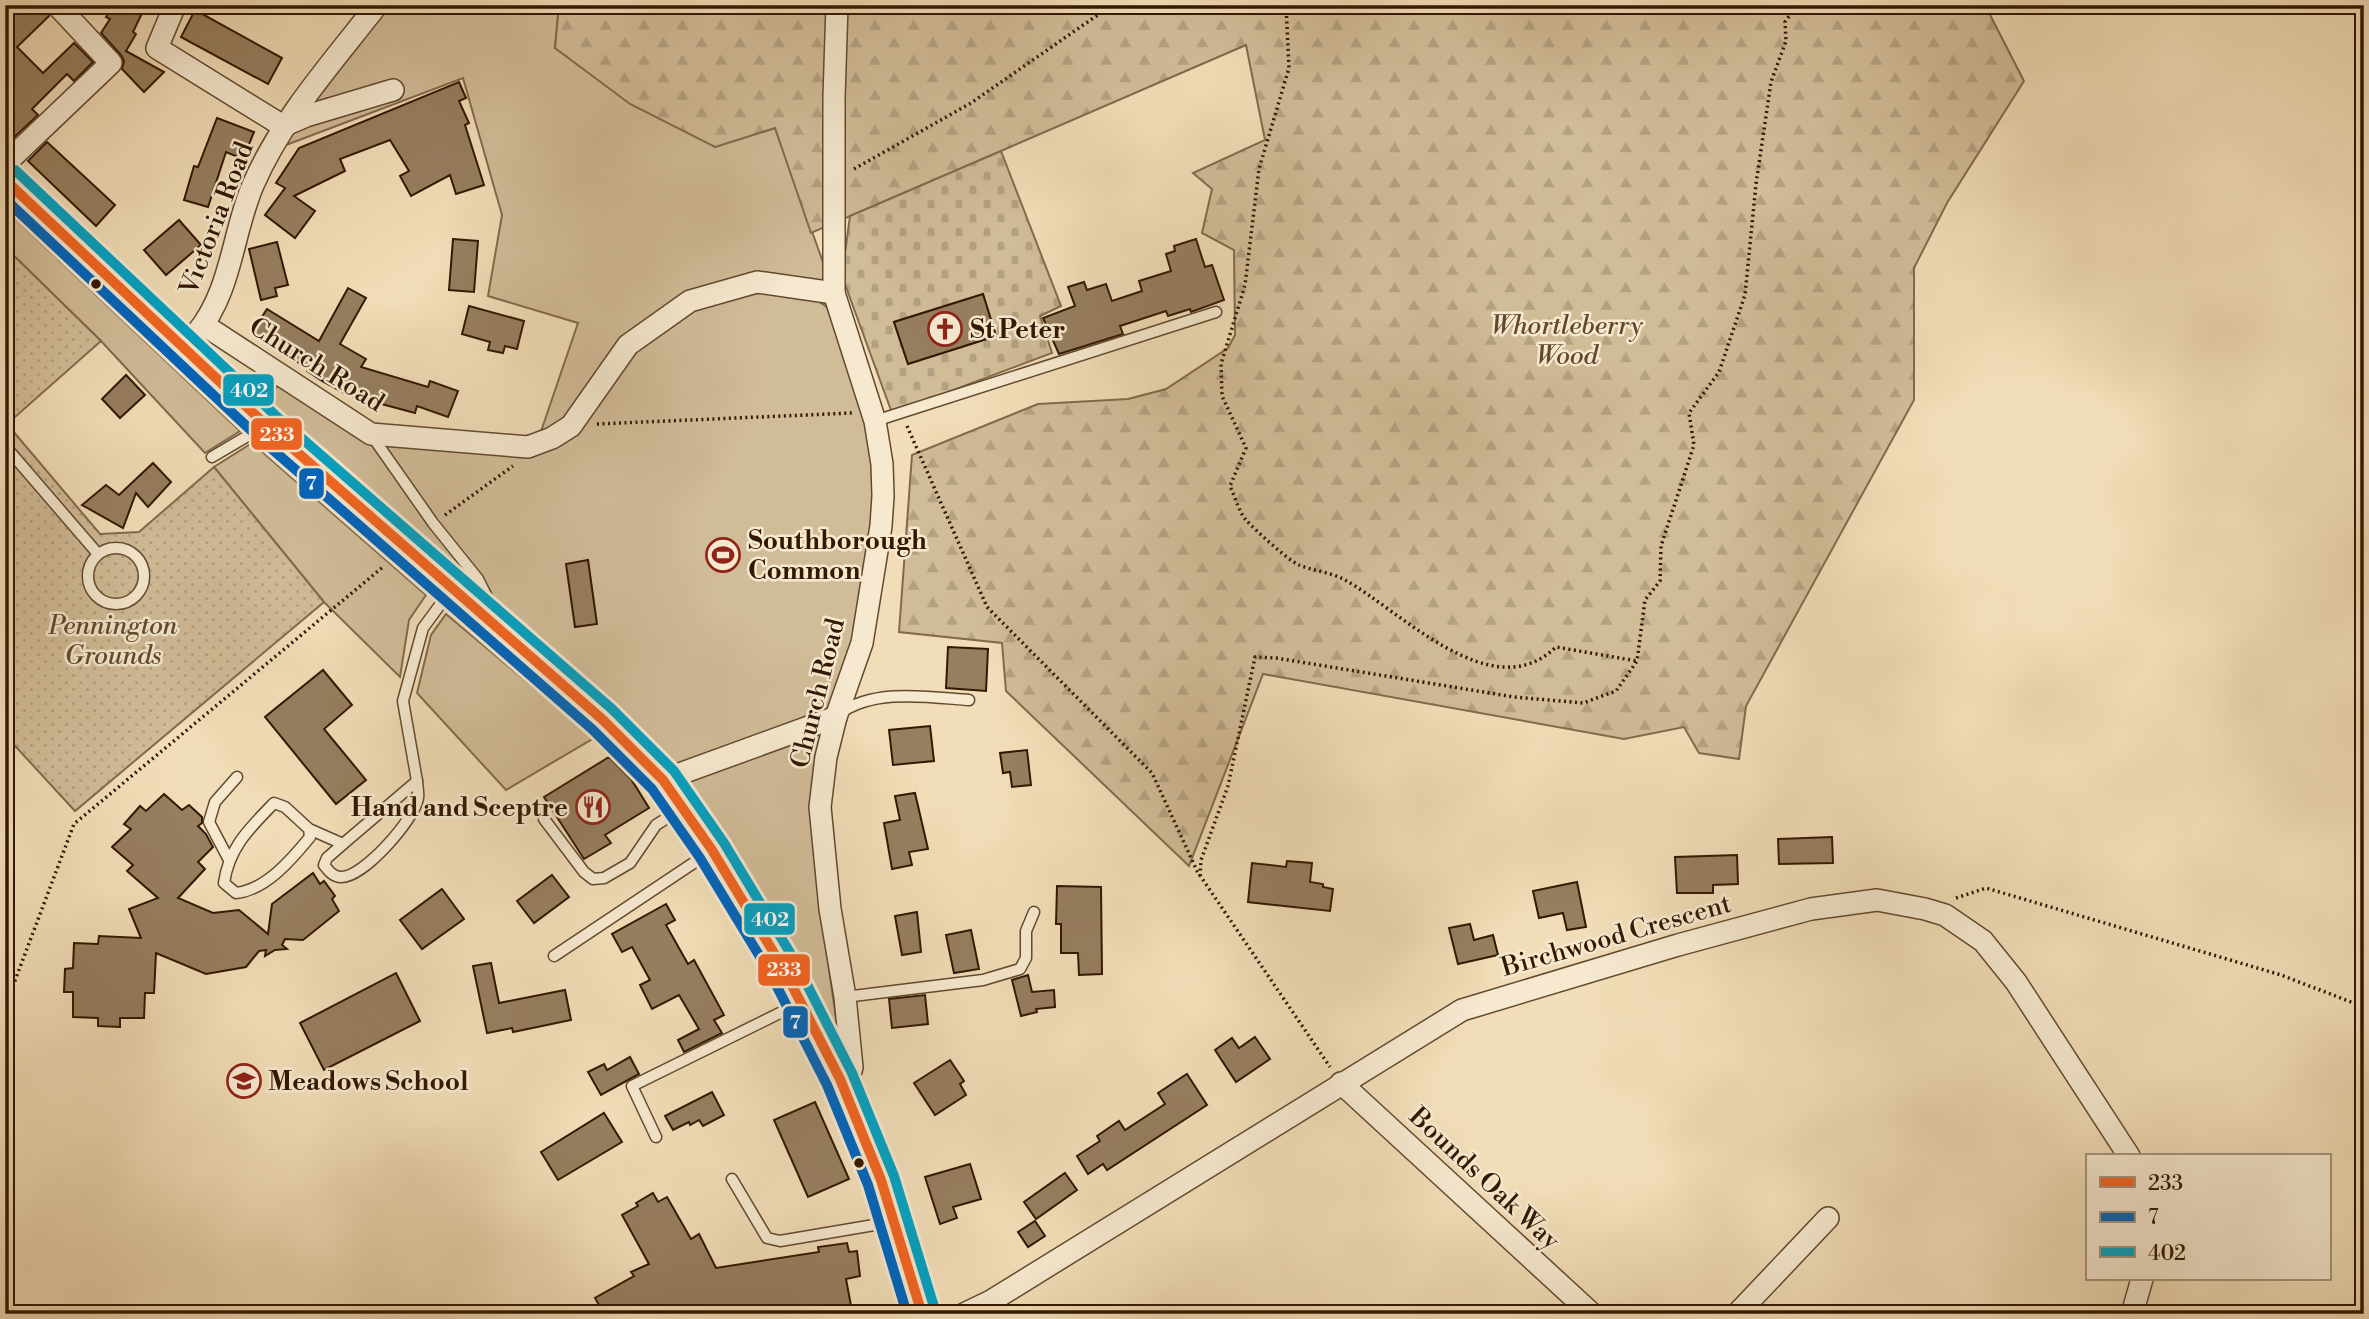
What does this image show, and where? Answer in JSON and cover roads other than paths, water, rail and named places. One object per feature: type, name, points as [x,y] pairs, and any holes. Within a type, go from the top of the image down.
[{"type":"highway","points":[[5,180],[194,337],[266,425],[419,536],[465,599],[603,720],[673,794],[712,850],[783,968],[840,1079],[881,1180],[922,1314]]},
{"type":"street","points":[[5,164],[111,63],[57,5]]},
{"type":"street","points":[[175,5],[157,48],[284,125],[393,90]]},
{"type":"street","name":"Victoria Road","points":[[194,337],[226,281],[252,187],[284,125],[377,5]]},
{"type":"street","points":[[834,293],[837,5]]},
{"type":"street","name":"Church Road","points":[[194,337],[371,434],[520,448],[536,446],[570,426],[628,345],[690,301],[757,282],[834,293],[873,416],[882,464],[881,526],[862,643],[835,717],[826,757],[820,807],[830,909],[845,997],[852,1067],[840,1079]]},
{"type":"street","points":[[673,794],[835,717]]},
{"type":"street","name":"Birchwood Crescent","points":[[964,1314],[991,1301],[1462,1010],[1678,945],[1811,909],[1877,900],[1945,915],[1983,941],[2016,982],[2128,1154]]},
{"type":"street","name":"Bounds Oak Way","points":[[1341,1083],[1592,1314]]},
{"type":"street","points":[[1737,1314],[1828,1219]]},
{"type":"street","points":[[2132,1314],[2142,1280]]},
{"type":"lane","points":[[873,416],[901,411],[1216,313]]},
{"type":"lane","points":[[212,457],[266,425]]},
{"type":"lane","points":[[371,434],[419,536]]},
{"type":"lane","points":[[5,446],[98,554]]},
{"type":"lane","points":[[124,548],[133,552],[141,561],[145,580],[139,593],[131,600],[112,604],[94,595],[88,580],[88,570],[98,554],[104,549],[124,548]]},
{"type":"lane","points":[[417,781],[327,858],[324,865],[331,874],[341,877],[359,873],[409,818],[418,798],[417,781],[403,701],[423,628],[465,599]]},
{"type":"lane","points":[[835,717],[849,707],[865,701],[895,697],[969,699]]},
{"type":"lane","points":[[229,860],[209,822],[215,802],[237,777]]},
{"type":"lane","points":[[544,819],[583,872],[593,878],[604,878],[629,863],[656,825],[673,794]]},
{"type":"lane","points":[[309,829],[310,837],[294,856],[251,892],[236,893],[225,883],[229,860],[236,845],[274,803],[285,807],[309,829],[343,844]]},
{"type":"lane","points":[[554,956],[712,850]]},
{"type":"lane","points":[[845,997],[983,980],[1020,969],[1026,958],[1026,931],[1034,912]]},
{"type":"lane","points":[[656,1137],[632,1086],[800,1004]]},
{"type":"lane","points":[[732,1179],[767,1238],[780,1241],[892,1222]]},
{"type":"place","name":"St Peter","points":[[945,329]]},
{"type":"place","name":"Southborough Common","points":[[723,555]]},
{"type":"place","name":"Hand and Sceptre","points":[[593,807]]},
{"type":"place","name":"Meadows School","points":[[244,1081]]},
{"type":"park label","name":"Whortleberry Wood","points":[[1567,340]]},
{"type":"park label","name":"Pennington Grounds","points":[[113,640]]}]
